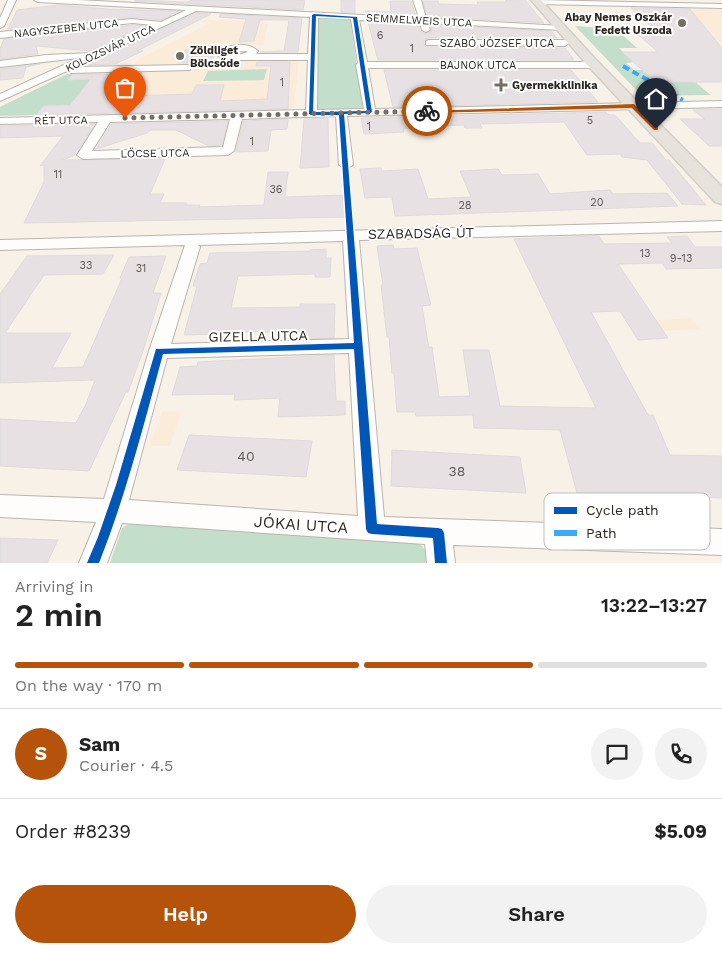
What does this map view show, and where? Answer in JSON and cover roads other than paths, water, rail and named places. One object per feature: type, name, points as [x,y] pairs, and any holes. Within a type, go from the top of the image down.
[{"type":"main road","points":[[537,1],[594,65],[722,198]]},
{"type":"street","points":[[0,26],[12,0]]},
{"type":"street","name":"SEMMELWEIS UTCA","points":[[38,0],[124,2],[314,15],[332,11],[355,17],[561,28]]},
{"type":"street","name":"KOLOZSVÁR UTCA","points":[[0,98],[196,8],[220,0]]},
{"type":"street","points":[[417,0],[431,54]]},
{"type":"street","points":[[715,0],[722,4]]},
{"type":"street","points":[[537,1],[722,4]]},
{"type":"street","points":[[311,114],[314,15]]},
{"type":"street","points":[[355,17],[370,112]]},
{"type":"street","name":"NAGYSZEBEN UTCA","points":[[0,35],[132,21],[163,24]]},
{"type":"street","name":"SZABÓ JÓZSEF UTCA","points":[[431,54],[565,43]]},
{"type":"street","name":"BAJNOK UTCA","points":[[361,64],[431,54],[594,65]]},
{"type":"street","points":[[0,64],[62,56],[94,56]]},
{"type":"street","points":[[245,56],[313,56]]},
{"type":"street","points":[[63,70],[187,68]]},
{"type":"street","points":[[0,94],[16,92]]},
{"type":"street","name":"RÉT UTCA","points":[[0,121],[722,104]]},
{"type":"street","points":[[341,113],[346,165]]},
{"type":"street","name":"LŐCSE UTCA","points":[[106,119],[82,155],[228,151],[237,116]]},
{"type":"street","name":"SZABADSÁG ÚT","points":[[0,245],[351,234],[722,226]]},
{"type":"street","points":[[351,234],[372,529]]},
{"type":"street","points":[[93,563],[113,511],[159,351],[192,247]]},
{"type":"street","name":"GIZELLA UTCA","points":[[159,351],[358,346]]},
{"type":"street","name":"JÓKAI UTCA","points":[[0,506],[113,511],[438,533],[544,536]]},
{"type":"street","points":[[438,533],[441,563]]},
{"type":"place","name":"Abay Nemes Oszkár Fedett Uszoda","points":[[682,23]]},
{"type":"place","name":"Zöldliget Bölcsőde","points":[[180,56]]},
{"type":"place","name":"Gyermekklinika","points":[[501,85]]}]
